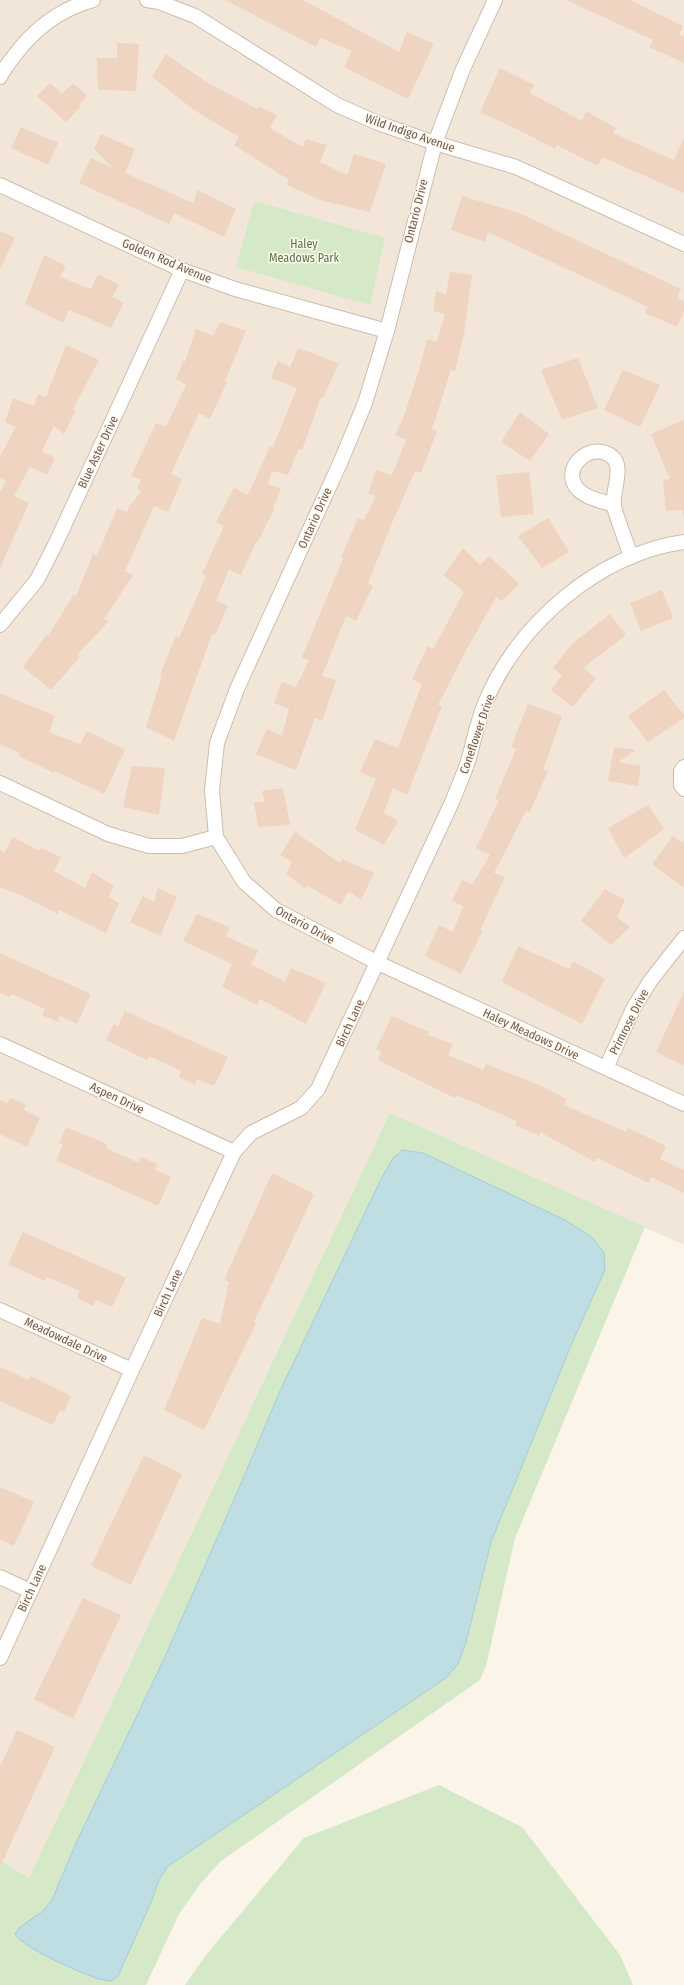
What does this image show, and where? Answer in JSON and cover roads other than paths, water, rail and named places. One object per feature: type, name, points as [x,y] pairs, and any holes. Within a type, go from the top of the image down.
[{"type":"street","points":[[0,77],[26,40],[47,21],[75,5],[94,0]]},
{"type":"street","name":"Wild Indigo Avenue","points":[[147,0],[159,2],[195,16],[337,105],[378,123],[435,143],[516,166],[684,244]]},
{"type":"street","name":"Ontario Drive","points":[[378,963],[276,910],[244,882],[216,837],[212,790],[217,743],[237,689],[341,461],[365,403],[386,331],[435,143],[463,69],[495,0]]},
{"type":"street","name":"Golden Rod Avenue","points":[[0,185],[182,270],[236,289],[386,331]]},
{"type":"street","name":"Blue Aster Drive","points":[[0,625],[37,580],[56,545],[182,270]]},
{"type":"street","points":[[614,505],[631,557]]},
{"type":"street","name":"Coneflower Drive","points":[[378,963],[453,800],[468,760],[485,703],[500,671],[530,630],[564,598],[597,574],[631,557],[684,542]]},
{"type":"street","points":[[684,767],[681,770],[681,786],[684,789]]},
{"type":"street","points":[[0,782],[108,834],[149,846],[182,846],[216,837]]},
{"type":"street","name":"Primrose Drive","points":[[606,1068],[634,1007],[651,980],[684,938]]},
{"type":"street","name":"Haley Meadows Drive","points":[[378,963],[684,1104]]},
{"type":"street","name":"Birch Lane","points":[[0,1658],[234,1152],[251,1133],[301,1108],[318,1089],[378,963]]},
{"type":"street","name":"Aspen Drive","points":[[0,1044],[234,1152]]},
{"type":"street","name":"Meadowdale Drive","points":[[0,1310],[132,1370]]},
{"type":"street","points":[[0,1577],[30,1591]]},
{"type":"water","points":[[403,1150],[423,1153],[565,1220],[592,1237],[604,1253],[605,1270],[572,1343],[491,1542],[466,1642],[458,1664],[446,1678],[167,1867],[158,1882],[152,1900],[118,1976],[111,1981],[96,1978],[77,1971],[29,1946],[20,1940],[15,1934],[20,1927],[42,1912],[52,1900],[76,1843],[164,1659],[279,1393],[381,1179],[393,1158]]},
{"type":"park label","name":"Haley Meadows Park","points":[[304,251]]}]
